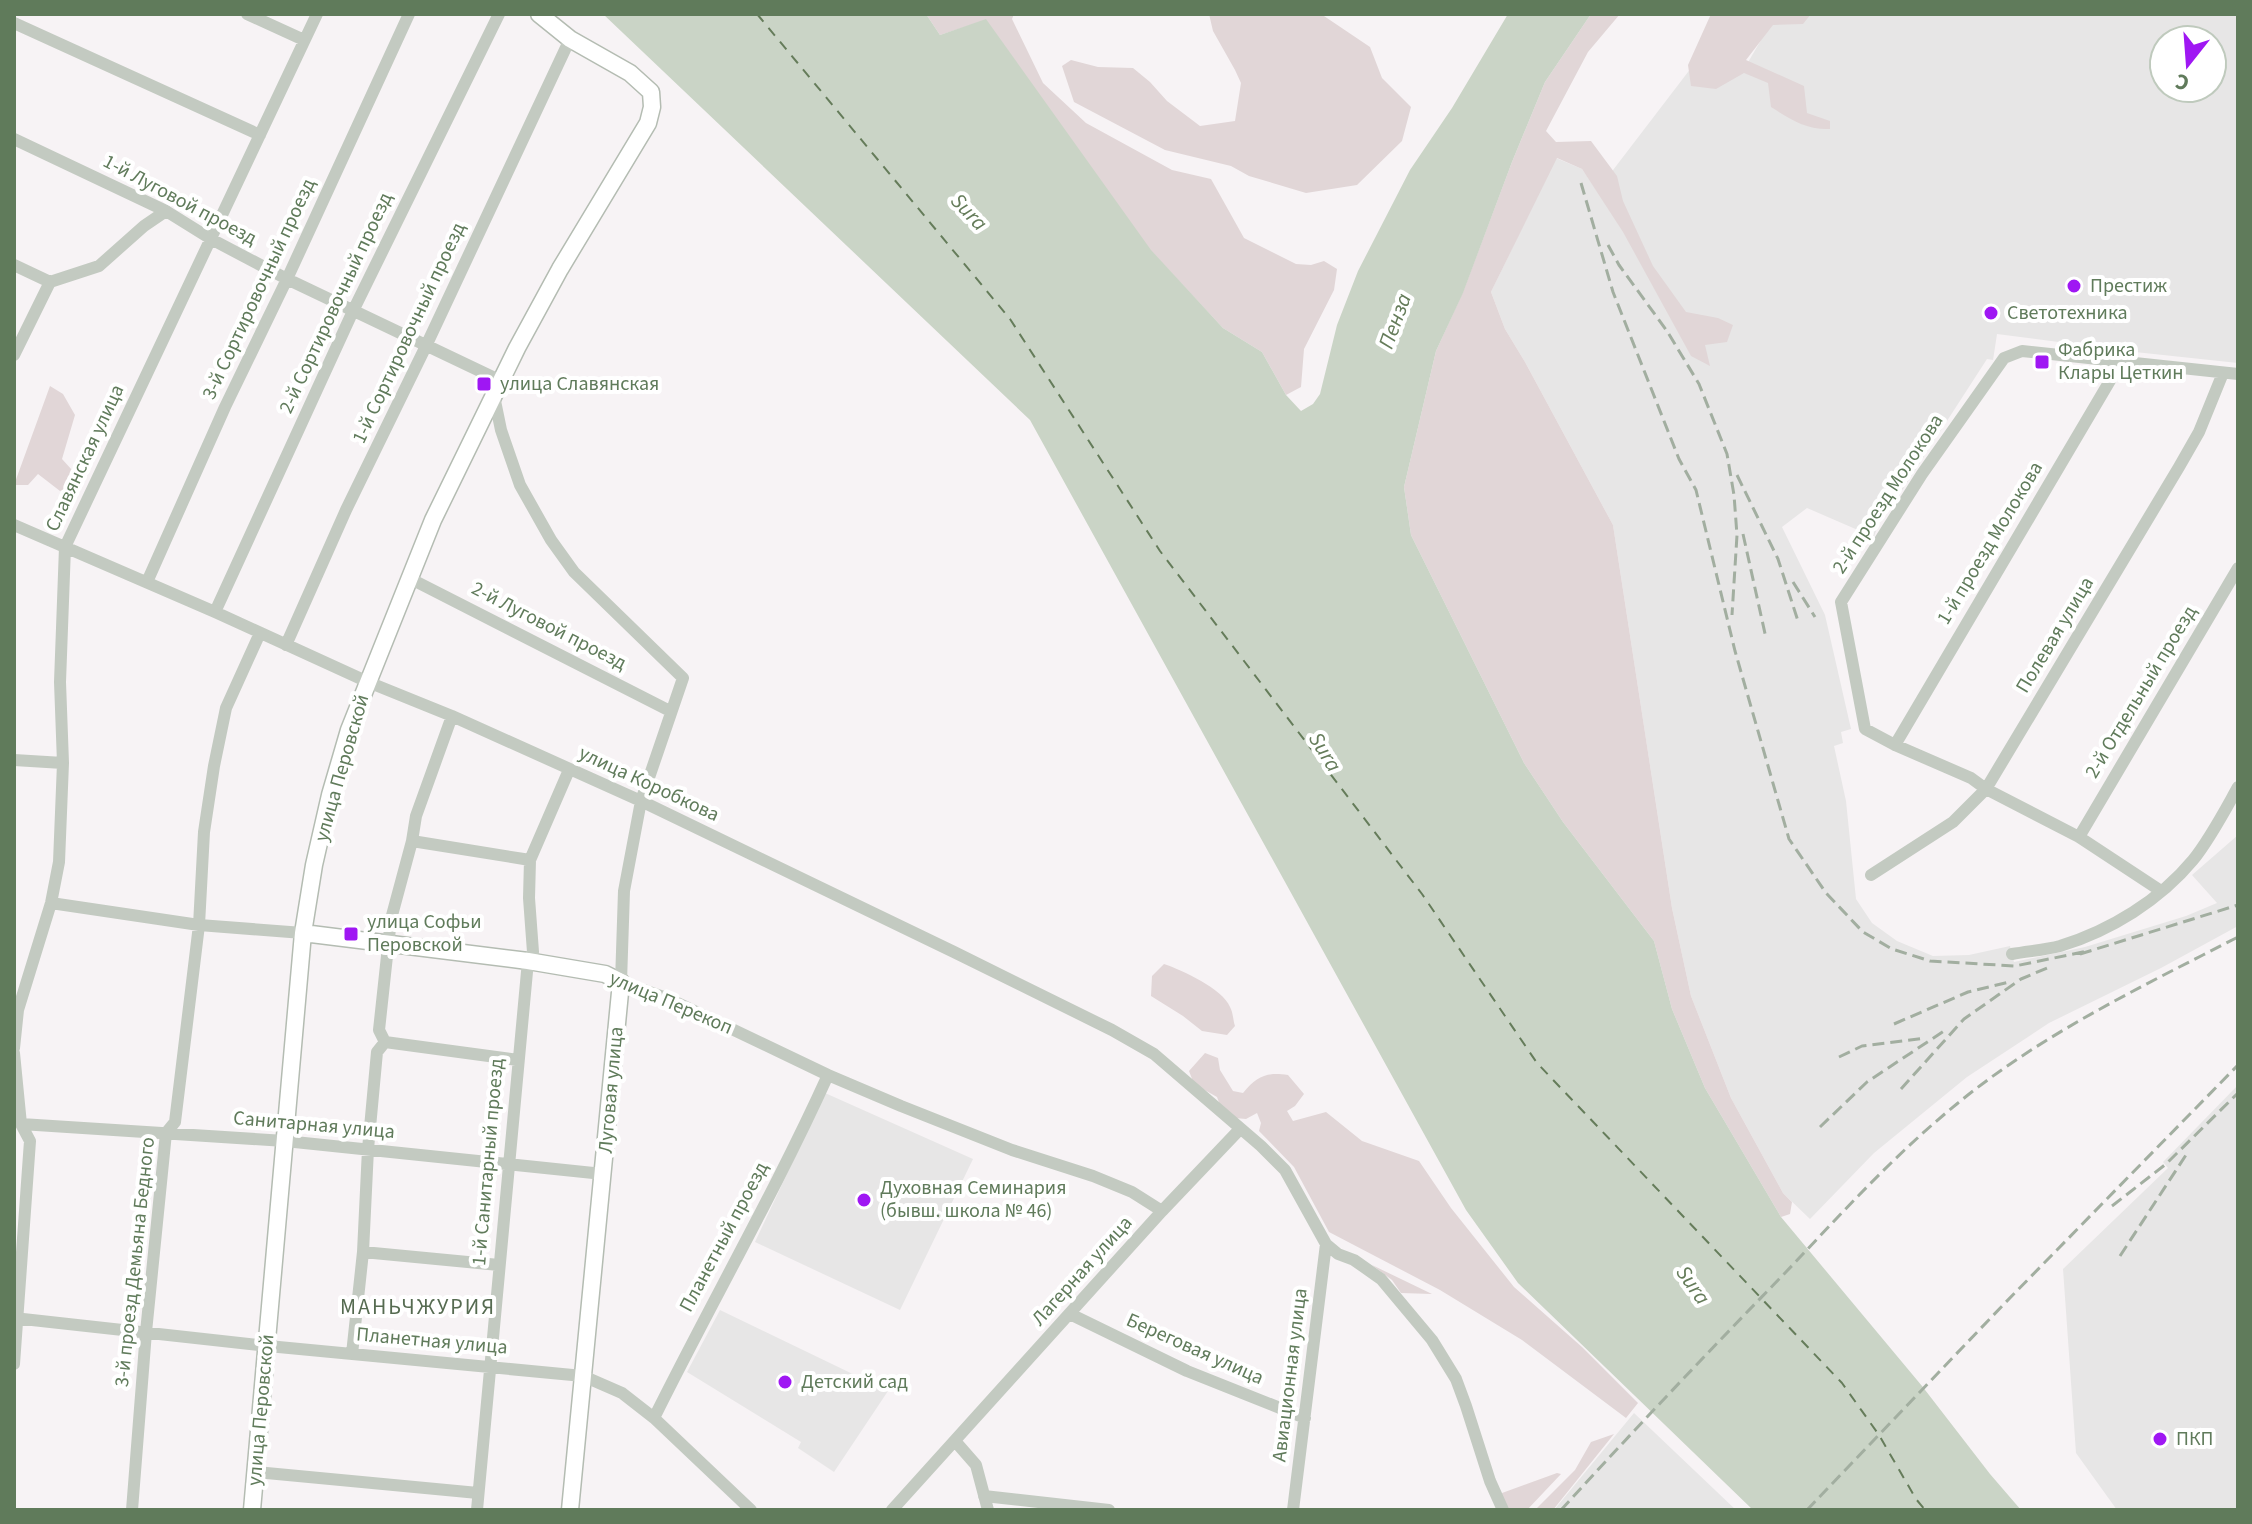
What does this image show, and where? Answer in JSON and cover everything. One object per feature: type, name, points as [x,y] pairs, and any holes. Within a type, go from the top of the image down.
[{"type":"main road","points":[[539,14],[570,39]]},
{"type":"main road","name":"улица Перовской","points":[[252,1510],[303,933],[330,795],[349,730],[433,520],[560,269],[648,123],[652,107],[651,92],[630,73],[570,39]]},
{"type":"main road","name":"улица Перекоп","points":[[303,933],[528,961],[605,974],[621,982]]},
{"type":"main road","name":"Луговая улица","points":[[570,1510],[621,982]]},
{"type":"street","points":[[247,14],[304,40]]},
{"type":"street","name":"Славянская улица","points":[[14,1364],[30,1141],[18,1125],[14,1050],[16,1008],[51,903],[59,862],[63,763],[60,682],[65,547],[317,14]]},
{"type":"street","name":"3-й Сортировочный проезд","points":[[147,582],[225,407],[409,14]]},
{"type":"street","name":"2-й Сортировочный проезд","points":[[215,612],[353,311],[499,14]]},
{"type":"street","points":[[14,23],[260,135]]},
{"type":"street","name":"1-й Сортировочный проезд","points":[[286,645],[346,510],[570,39]]},
{"type":"street","name":"1-й Луговой проезд","points":[[14,139],[166,211],[287,279],[426,346],[497,389]]},
{"type":"street","points":[[14,265],[50,282],[99,266],[166,211]]},
{"type":"street","points":[[14,355],[50,282]]},
{"type":"street","name":"2-й проезд Молокова","points":[[1895,745],[1865,729],[1841,602],[1922,474],[2004,358],[2022,351],[2121,362]]},
{"type":"street","points":[[2121,362],[2238,374]]},
{"type":"street","name":"1-й проезд Молокова","points":[[1895,745],[2121,362]]},
{"type":"street","name":"Полевая улица","points":[[1871,875],[1953,822],[1986,789],[2199,432],[2223,373]]},
{"type":"street","name":"Луговая улица","points":[[497,389],[501,430],[520,485],[551,540],[574,572],[683,678],[641,801],[624,891],[621,982]]},
{"type":"street","name":"улица Коробкова","points":[[15,527],[147,582],[641,801],[1112,1030],[1154,1054],[1285,1170],[1326,1244]]},
{"type":"street","name":"2-й Отдельный проезд","points":[[2079,837],[2238,568]]},
{"type":"street","name":"2-й Луговой проезд","points":[[409,578],[670,711]]},
{"type":"street","points":[[199,925],[204,832],[226,708],[260,633]]},
{"type":"street","points":[[385,1042],[379,1030],[391,919],[416,816],[452,716]]},
{"type":"street","points":[[1895,745],[1971,778],[1986,789],[2079,837],[2161,891]]},
{"type":"street","points":[[14,760],[63,763]]},
{"type":"street","points":[[412,841],[530,860],[569,770]]},
{"type":"street","points":[[2012,954],[2059,946],[2101,931],[2161,891],[2193,860],[2238,787]]},
{"type":"street","name":"1-й Санитарный проезд","points":[[477,1510],[518,1060],[528,961],[533,952],[530,860]]},
{"type":"street","name":"улица Перекоп","points":[[51,903],[199,925],[303,933]]},
{"type":"street","name":"3-й проезд Демьяна Бедного","points":[[132,1510],[166,1133],[175,1122],[199,925]]},
{"type":"street","name":"улица Перекоп","points":[[621,982],[669,999],[828,1075],[1012,1150],[1132,1192],[1162,1211]]},
{"type":"street","points":[[385,1042],[518,1060]]},
{"type":"street","points":[[352,1354],[363,1252],[377,1052],[385,1042]]},
{"type":"street","name":"Планетный проезд","points":[[654,1418],[797,1143],[828,1075]]},
{"type":"street","name":"Санитарная улица","points":[[18,1125],[285,1141],[603,1174]]},
{"type":"street","name":"Лагерная улица","points":[[892,1510],[1240,1129]]},
{"type":"street","points":[[1326,1244],[1381,1279],[1432,1340],[1456,1379],[1490,1481],[1503,1510]]},
{"type":"street","name":"Авиационная улица","points":[[1293,1510],[1326,1244]]},
{"type":"street","points":[[363,1252],[499,1265]]},
{"type":"street","name":"Береговая улица","points":[[1070,1314],[1187,1371],[1305,1418]]},
{"type":"street","name":"Планетная улица","points":[[16,1318],[583,1376],[622,1393],[654,1418],[751,1510]]},
{"type":"street","points":[[955,1441],[976,1465],[988,1510]]},
{"type":"street","points":[[256,1472],[478,1493]]},
{"type":"street","points":[[984,1496],[1109,1510]]},
{"type":"shaded area","points":[[926,14],[1014,14],[1012,19],[1043,83],[1086,123],[1172,170],[1211,179],[1244,238],[1296,264],[1311,265],[1324,261],[1337,269],[1334,290],[1304,349],[1301,387],[1286,395],[1262,352],[1223,328],[1151,251],[986,20],[940,35]]},
{"type":"shaded area","points":[[1209,14],[1321,14],[1370,47],[1382,78],[1411,107],[1402,141],[1357,185],[1306,193],[1249,176],[1231,166],[1165,150],[1074,102],[1062,66],[1071,60],[1098,67],[1133,68],[1167,101],[1200,126],[1235,121],[1241,83],[1213,31]]},
{"type":"shaded area","points":[[1591,14],[1620,14],[1588,52],[1546,131],[1556,142],[1591,141],[1617,176],[1623,201],[1653,266],[1686,312],[1718,318],[1733,325],[1727,342],[1705,345],[1710,366],[1691,356],[1623,232],[1582,169],[1557,158],[1491,292],[1505,329],[1613,525],[1672,908],[1691,996],[1731,1098],[1783,1193],[1792,1202],[1790,1214],[1781,1217],[1705,1088],[1672,1009],[1654,941],[1563,822],[1524,763],[1411,535],[1404,487],[1436,351],[1463,292],[1545,82]]},
{"type":"shaded area","points":[[1711,14],[1811,14],[1803,24],[1773,25],[1746,60],[1804,86],[1807,113],[1830,121],[1830,129],[1806,126],[1771,107],[1768,83],[1744,73],[1716,89],[1691,86],[1688,65]]},
{"type":"shaded area","points":[[1783,14],[2238,14],[2238,363],[1997,334],[1993,360],[1987,359],[1903,489],[1883,509],[1874,537],[1807,508],[1782,527],[1825,615],[1851,729],[1841,732],[1843,743],[1834,746],[1846,801],[1856,899],[1872,923],[1897,941],[1933,956],[1969,955],[2010,946],[2014,962],[2085,947],[2186,916],[2217,903],[2192,875],[2238,835],[2238,926],[2049,1023],[1967,1077],[1874,1153],[1810,1219],[1783,1193],[1731,1098],[1691,996],[1672,908],[1613,525],[1505,329],[1491,292],[1556,158],[1582,169],[1597,191],[1701,55],[1747,64],[1771,23]]},
{"type":"shaded area","points":[[50,386],[63,394],[75,415],[62,459],[72,470],[76,485],[60,491],[38,474],[28,485],[14,485]]},
{"type":"shaded area","points":[[1164,964],[1201,981],[1226,1000],[1235,1026],[1227,1035],[1202,1031],[1151,996],[1152,976]]},
{"type":"shaded area","points":[[1205,1053],[1218,1058],[1220,1070],[1233,1091],[1243,1093],[1258,1079],[1268,1075],[1288,1075],[1304,1094],[1287,1111],[1293,1121],[1326,1112],[1362,1141],[1419,1161],[1451,1208],[1514,1287],[1582,1347],[1638,1403],[1626,1418],[1522,1340],[1440,1290],[1329,1232],[1294,1167],[1259,1131],[1261,1123],[1257,1113],[1246,1119],[1235,1118],[1221,1108],[1217,1097],[1194,1084],[1189,1071]]},
{"type":"shaded area","points":[[2238,1085],[2238,1510],[2117,1510],[2076,1453],[2063,1269],[2168,1168],[2163,1162]]},
{"type":"shaded area","name":"Духовная Семинария (бывш. школа № 46)","points":[[825,1093],[973,1159],[900,1310],[755,1242]]},
{"type":"shaded area","points":[[1372,1265],[1432,1294],[1401,1293],[1392,1280]]},
{"type":"shaded area","name":"Детский сад","points":[[720,1310],[888,1391],[834,1472],[798,1448],[801,1442],[687,1372]]},
{"type":"shaded area","points":[[1634,1413],[1736,1510],[1554,1510]]},
{"type":"shaded area","points":[[1614,1434],[1553,1510],[1535,1510],[1575,1470],[1591,1442]]},
{"type":"shaded area","points":[[1561,1474],[1527,1510],[1508,1510],[1502,1493]]},
{"type":"water","points":[[603,14],[926,14],[940,35],[986,19],[1151,250],[1223,328],[1262,352],[1286,395],[1301,411],[1313,404],[1320,394],[1337,325],[1358,271],[1410,170],[1452,108],[1508,14],[1591,14],[1545,82],[1463,293],[1436,351],[1404,487],[1411,535],[1524,763],[1563,822],[1654,941],[1672,1009],[1705,1088],[1781,1217],[2021,1510],[1753,1510],[1518,1283],[1466,1210],[1030,420]]},
{"type":"ferry route","points":[[757,14],[1010,319],[1160,551],[1422,894],[1537,1063],[1842,1383],[1879,1435],[1925,1510]]},
{"type":"railway","points":[[1581,183],[1613,292],[1679,459],[1696,490],[1735,651],[1789,839],[1826,893],[1863,932],[1892,949],[1930,961],[2015,966],[2088,951]]},
{"type":"railway","points":[[1608,245],[1699,384],[1727,454],[1737,535],[1732,615]]},
{"type":"railway","points":[[1737,475],[1778,559],[1798,621]]},
{"type":"railway","points":[[1743,534],[1766,638]]},
{"type":"railway","points":[[1793,582],[1815,617]]},
{"type":"railway","points":[[2080,954],[2238,905]]},
{"type":"railway","points":[[1561,1510],[1847,1207],[1958,1103],[2058,1033],[2238,937]]},
{"type":"railway","points":[[1901,1089],[1964,1019],[2021,979],[2047,968]]},
{"type":"railway","points":[[1894,1024],[1968,992],[2009,982]]},
{"type":"railway","points":[[1820,1127],[1867,1082],[1947,1029]]},
{"type":"railway","points":[[1839,1057],[1862,1046],[1926,1038]]},
{"type":"railway","points":[[1807,1510],[2238,1065]]},
{"type":"railway","points":[[2112,1206],[2166,1164],[2238,1093]]},
{"type":"railway","points":[[2120,1256],[2186,1155]]},
{"type":"place","name":"Престиж","points":[[2074,286]]},
{"type":"place","name":"Светотехника","points":[[1991,313]]},
{"type":"place","name":"Фабрика Клары Цеткин","points":[[2042,362]]},
{"type":"place","name":"улица Славянская","points":[[484,384]]},
{"type":"place","name":"улица Софьи Перовской","points":[[351,934]]},
{"type":"place","name":"Духовная Семинария (бывш. школа № 46)","points":[[864,1200]]},
{"type":"place","name":"Детский сад","points":[[785,1382]]},
{"type":"place","name":"ПКП","points":[[2160,1439]]},
{"type":"district","name":"МАНЬЧЖУРИЯ","points":[[418,1307]]},
{"type":"water label","name":"Sura","points":[[969,212]]},
{"type":"water label","name":"Пенза","points":[[1395,321]]},
{"type":"water label","name":"Sura","points":[[1325,752]]},
{"type":"water label","name":"Sura","points":[[1693,1285]]}]
